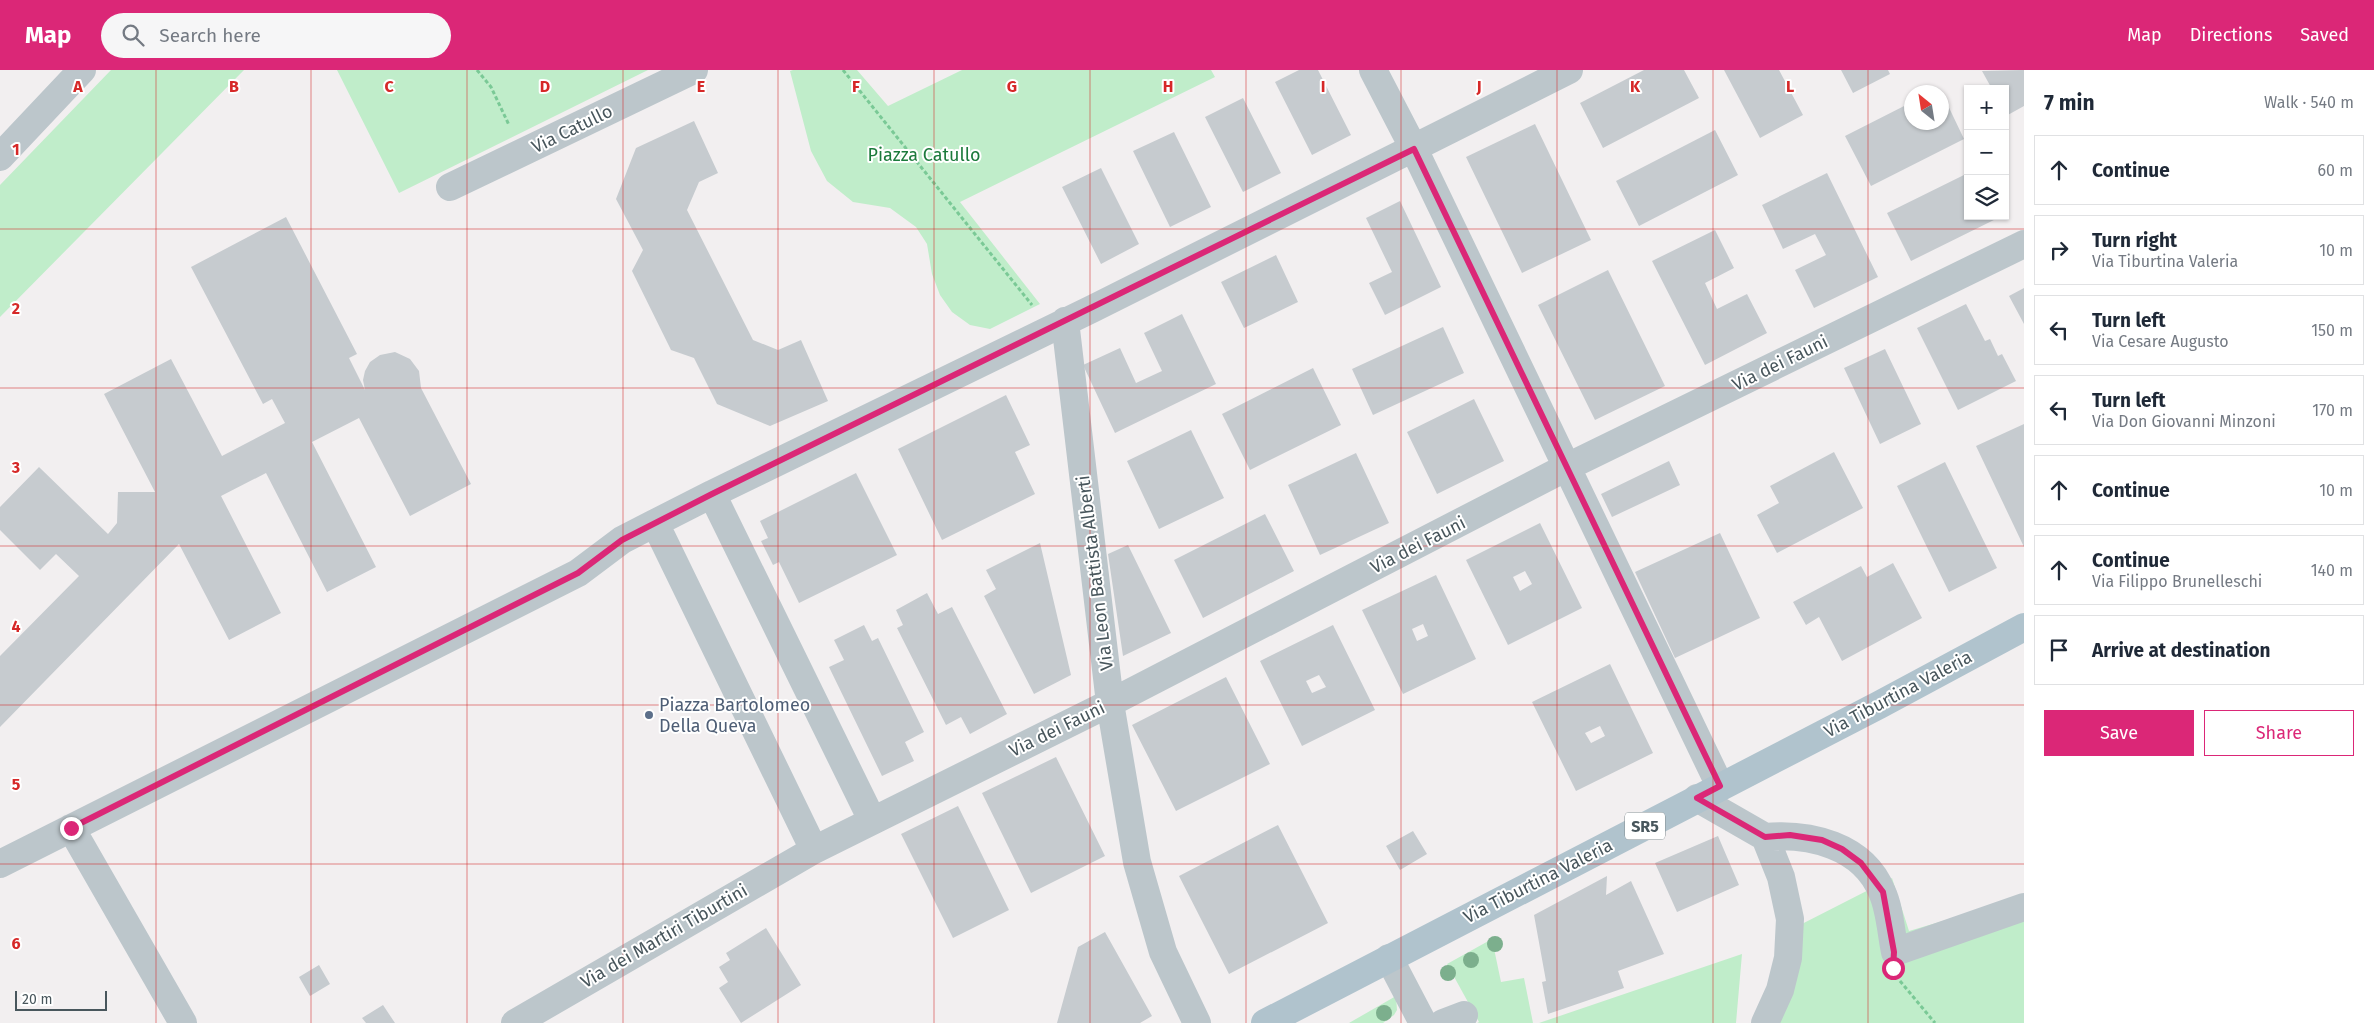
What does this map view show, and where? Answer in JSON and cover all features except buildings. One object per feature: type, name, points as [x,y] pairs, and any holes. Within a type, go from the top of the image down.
[{"type":"main road","name":"Via Tiburtina Valeria","points":[[1265,1023],[1878,706],[2024,627]]},
{"type":"street","points":[[0,157],[82,70]]},
{"type":"street","name":"Via Catullo","points":[[450,187],[694,70]]},
{"type":"street","points":[[1373,70],[1414,149],[1633,608],[1709,792],[1765,837],[1782,877],[1790,930],[1783,980],[1765,1023]]},
{"type":"street","points":[[0,864],[578,573],[622,540],[712,494],[1414,149],[1569,70]]},
{"type":"street","name":"Via dei Fauni","points":[[814,850],[1110,703],[1567,467],[2024,244]]},
{"type":"street","name":"Via Leon Battista Alberti","points":[[1058,324],[1110,703],[1137,862],[1155,929],[1172,972],[1198,1023]]},
{"type":"street","points":[[712,494],[872,820]]},
{"type":"street","points":[[655,523],[814,850]]},
{"type":"street","points":[[71,828],[183,1023]]},
{"type":"street","points":[[1765,837],[1790,835],[1822,840],[1842,849],[1861,863],[1883,892],[1894,952],[2024,907]]},
{"type":"street","name":"Via dei Martiri Tiburtini","points":[[515,1023],[814,850]]},
{"type":"street","points":[[1389,958],[1423,1023]]},
{"type":"path","points":[[476,70],[492,87],[522,153]]},
{"type":"path","points":[[843,70],[1058,324]]},
{"type":"path","points":[[1894,952],[1893,968],[1896,976],[1935,1023]]},
{"type":"green space","points":[[111,70],[244,70],[0,317],[0,185]]},
{"type":"green space","points":[[337,70],[648,70],[399,193]]},
{"type":"green space","name":"Piazza Catullo","points":[[857,70],[888,106],[962,70],[1211,70],[1215,77],[960,202],[1040,304],[990,329],[970,325],[952,312],[940,295],[932,274],[927,244],[916,227],[890,208],[853,202],[827,181],[811,151],[790,71]]},
{"type":"green space","points":[[1892,878],[1909,931],[2024,897],[2024,1023],[1778,1023],[1794,928]]},
{"type":"green space","points":[[1492,939],[1501,982],[1524,978],[1533,1023],[1477,1023],[1479,1022],[1447,964]]},
{"type":"green space","points":[[1742,954],[1736,1023],[1539,1023]]},
{"type":"green space","points":[[1396,996],[1397,1010],[1394,1015],[1383,1023],[1349,1023]]},
{"type":"place","name":"Piazza Bartolomeo Della Queva","points":[[649,715]]},
{"type":"route","points":[[71,828],[578,573],[622,540],[712,494],[1094,308],[1414,149],[1720,786],[1697,798],[1765,837],[1790,835],[1822,840],[1842,849],[1861,863],[1883,892],[1894,952],[1893,968]]}]
